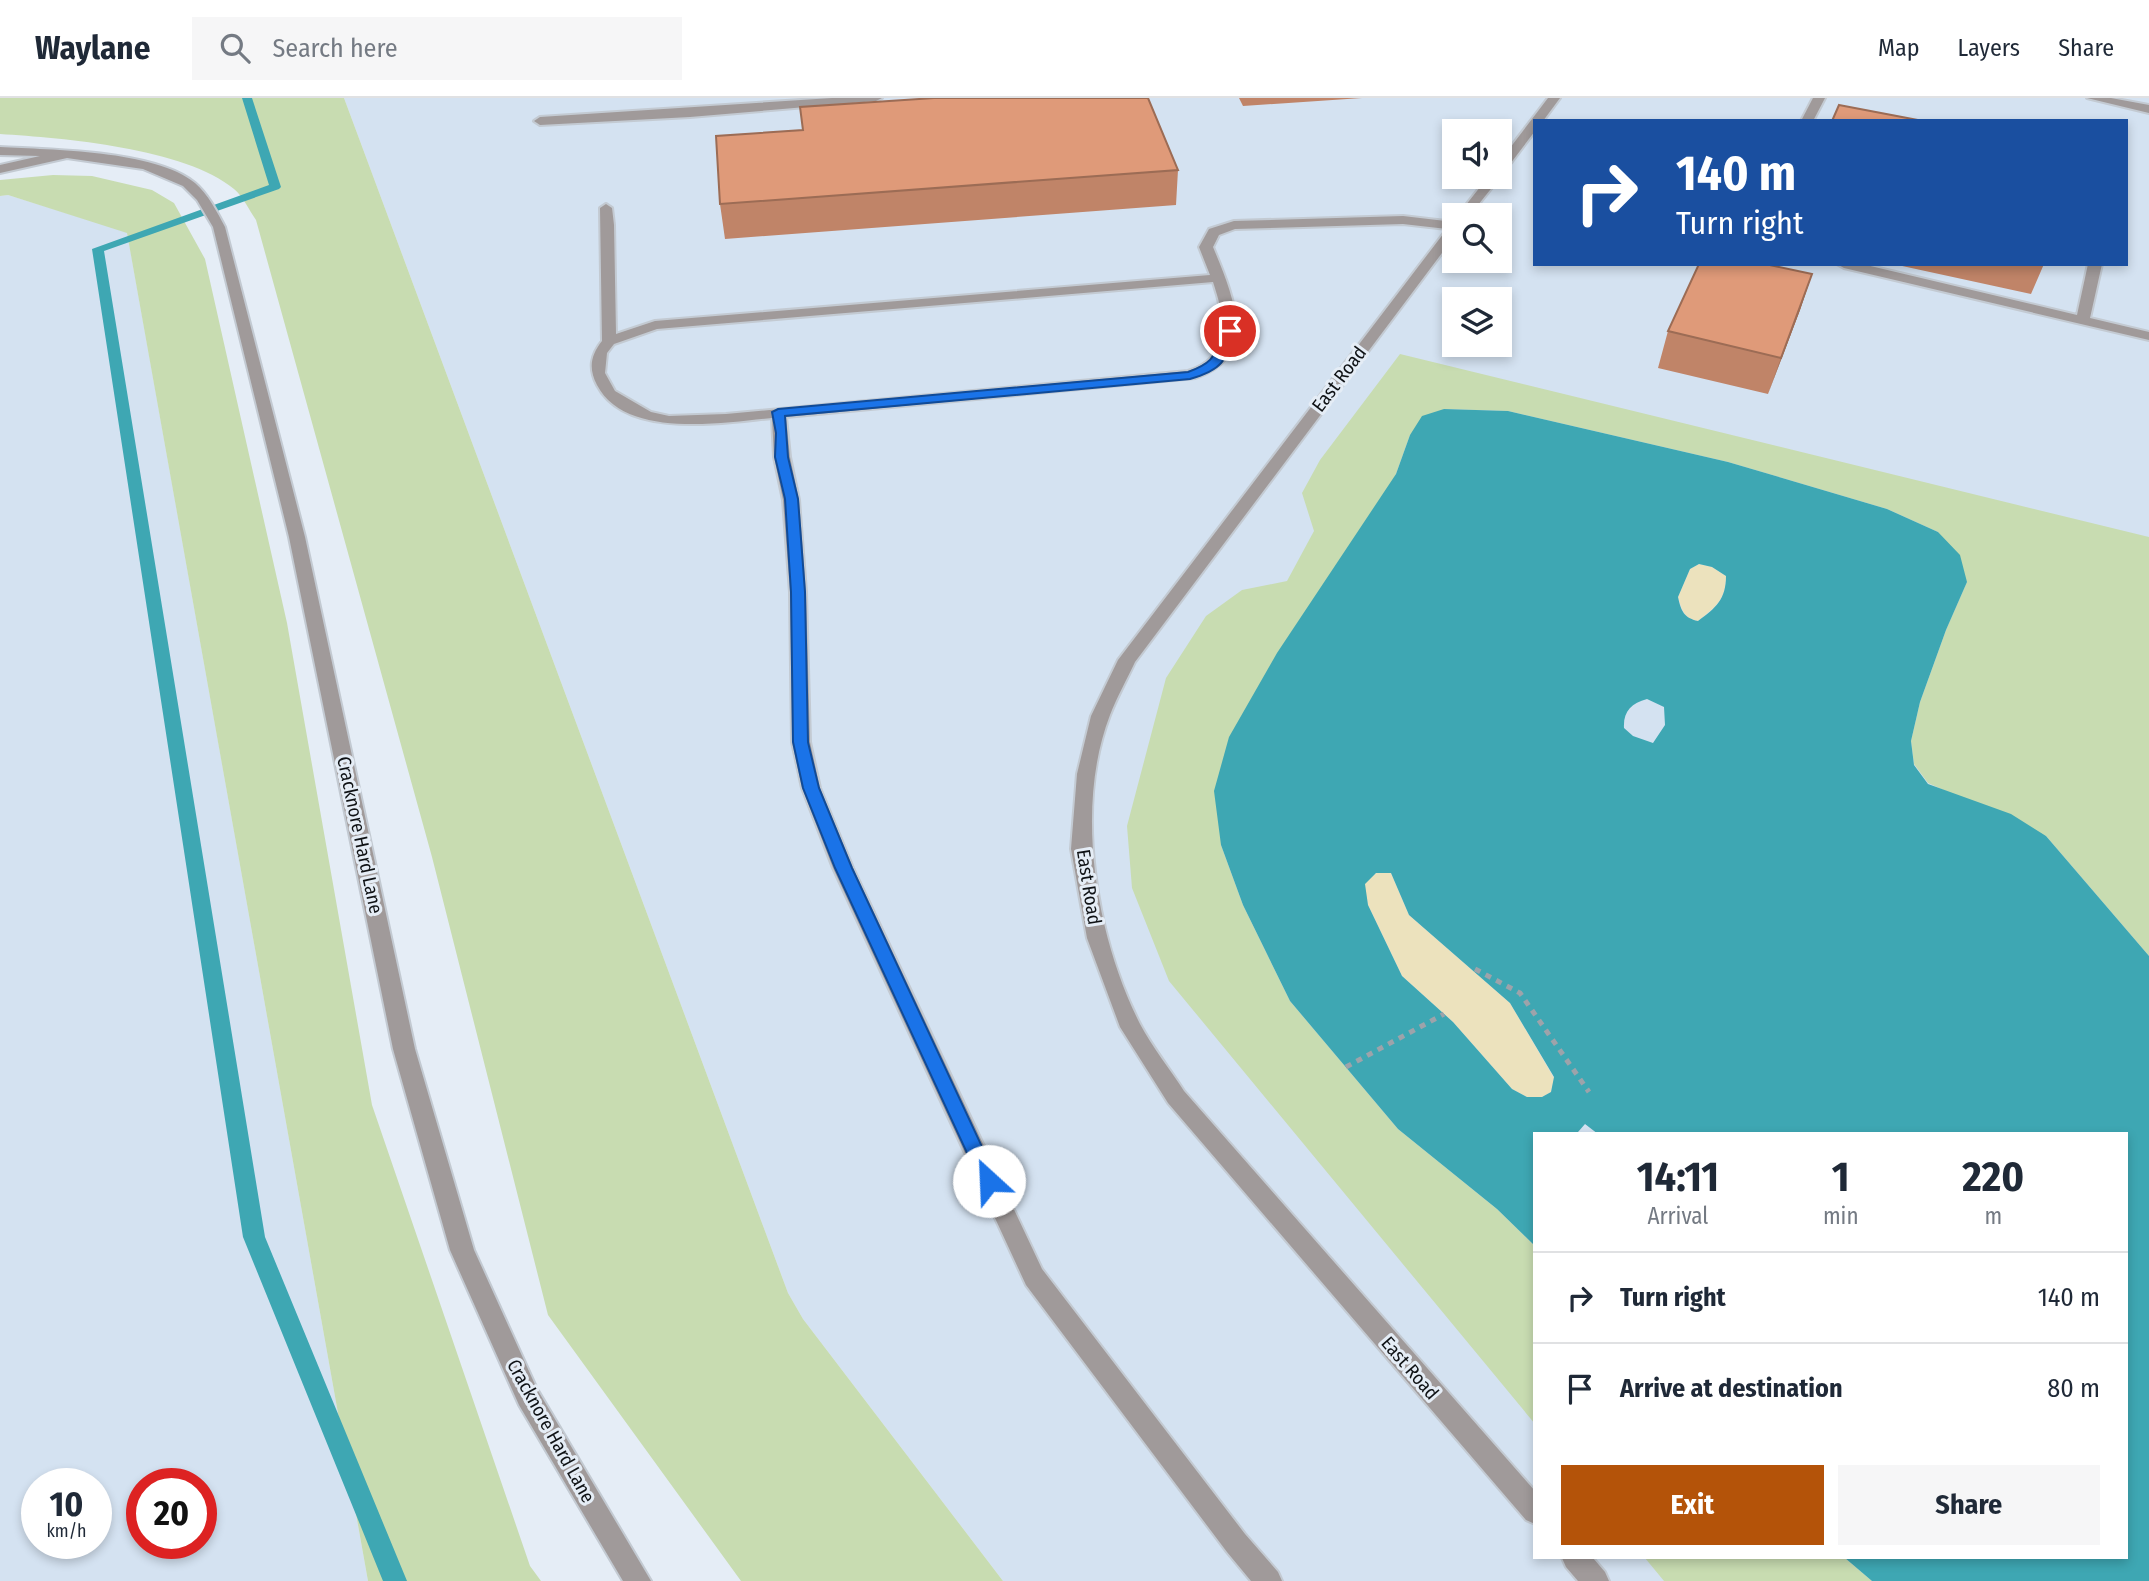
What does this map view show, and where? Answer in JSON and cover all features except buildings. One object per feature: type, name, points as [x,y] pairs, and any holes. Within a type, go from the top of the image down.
[{"type":"lane","points":[[540,121],[690,113],[876,98]]},
{"type":"lane","points":[[1538,119],[1554,98]]},
{"type":"lane","points":[[1808,119],[1819,98]]},
{"type":"lane","points":[[2093,98],[2149,109]]},
{"type":"lane","points":[[2124,119],[2127,105]]},
{"type":"lane","points":[[1512,153],[1533,126]]},
{"type":"lane","name":"Cracknore Hard Lane","points":[[0,151],[66,154],[122,162],[187,183],[206,203],[219,227],[297,537],[404,1049],[462,1250],[528,1397],[638,1581]]},
{"type":"lane","name":"Cracknore Hard Lane","points":[[0,169],[66,154]]},
{"type":"lane","points":[[1473,203],[1485,189]]},
{"type":"lane","points":[[606,208],[611,254],[607,294],[609,341]]},
{"type":"lane","points":[[1217,278],[655,325],[609,341],[600,353],[598,373],[609,394],[647,416],[688,420],[1190,375],[1210,368],[1221,358],[1230,331],[1227,306],[1206,247],[1214,232],[1234,225],[1403,220],[1442,225]]},
{"type":"lane","name":"East Road","points":[[1442,243],[1127,660],[1097,728],[1086,774],[1081,849],[1097,938],[1131,1027],[1176,1097],[1533,1509]]},
{"type":"lane","points":[[1853,266],[2149,336]]},
{"type":"lane","points":[[2083,320],[2095,266]]},
{"type":"lane","points":[[778,412],[782,433],[782,457],[792,499],[798,592],[801,742],[811,788],[844,868],[1034,1277],[1236,1543],[1269,1581]]},
{"type":"lane","points":[[1576,1559],[1596,1581]]},
{"type":"path","points":[[1475,969],[1520,993],[1589,1092]]},
{"type":"path","points":[[1346,1067],[1444,1014]]},
{"type":"shaded area","points":[[344,98],[2149,98],[2149,1581],[1003,1581],[803,1319],[788,1293]]},
{"type":"shaded area","points":[[8,195],[127,232],[368,1581],[0,1581],[0,196]]},
{"type":"green space","points":[[0,98],[344,98],[788,1293],[803,1319],[1003,1581],[741,1581],[548,1315],[432,857],[256,220],[234,189],[212,175],[186,164],[89,142],[0,134]]},
{"type":"green space","points":[[53,175],[92,176],[152,190],[174,203],[205,259],[287,623],[372,1105],[530,1566],[541,1581],[368,1581],[127,233],[8,195],[0,196],[0,180]]},
{"type":"green space","points":[[1400,354],[2149,537],[2149,956],[2046,836],[1928,783],[1914,764],[1911,741],[1920,702],[1967,582],[1938,532],[1887,509],[1728,462],[1508,411],[1444,409],[1410,435],[1396,474],[1221,845],[1243,905],[1290,1001],[1398,1129],[1497,1209],[1533,1244],[1533,1422],[1169,981],[1132,888],[1127,826],[1166,678],[1206,616],[1242,590],[1287,581],[1314,531],[1302,493],[1320,460]]},
{"type":"green space","points":[[1646,1559],[1846,1559],[1872,1581],[1664,1581]]},
{"type":"sand","points":[[1699,564],[1712,567],[1726,576],[1726,584],[1719,602],[1698,621],[1684,613],[1678,597],[1690,569]]},
{"type":"sand","points":[[1376,873],[1391,873],[1409,915],[1510,1003],[1554,1078],[1551,1092],[1542,1097],[1527,1097],[1512,1089],[1453,1022],[1402,976],[1368,905],[1364,884]]},
{"type":"water","points":[[1444,409],[1508,411],[1728,462],[1887,509],[1938,532],[1960,555],[1967,582],[1920,702],[1911,741],[1914,765],[1928,784],[2011,814],[2046,836],[2149,956],[2149,1581],[1872,1581],[1846,1559],[2128,1559],[2128,1132],[1595,1132],[1585,1124],[1578,1132],[1533,1132],[1533,1244],[1497,1209],[1398,1129],[1290,1001],[1243,905],[1221,845],[1214,791],[1229,737],[1277,653],[1396,474],[1410,435],[1422,416]],"holes":[[[1699,564],[1712,567],[1726,576],[1722,597],[1710,612],[1698,621],[1689,618],[1680,606],[1678,597],[1690,569]],[[1647,699],[1664,707],[1665,725],[1653,743],[1633,736],[1624,728],[1627,713],[1632,706]],[[1376,873],[1391,873],[1409,915],[1510,1003],[1554,1077],[1551,1092],[1542,1097],[1527,1097],[1512,1089],[1453,1022],[1402,976],[1368,905],[1365,884]]]},
{"type":"waterway","points":[[247,98],[275,187],[98,249],[254,1237],[395,1581]]},
{"type":"route","points":[[989,1181],[844,868],[811,788],[801,742],[798,592],[792,499],[782,457],[782,433],[778,412],[1159,380],[1190,375],[1210,368],[1221,358],[1230,331]]}]
